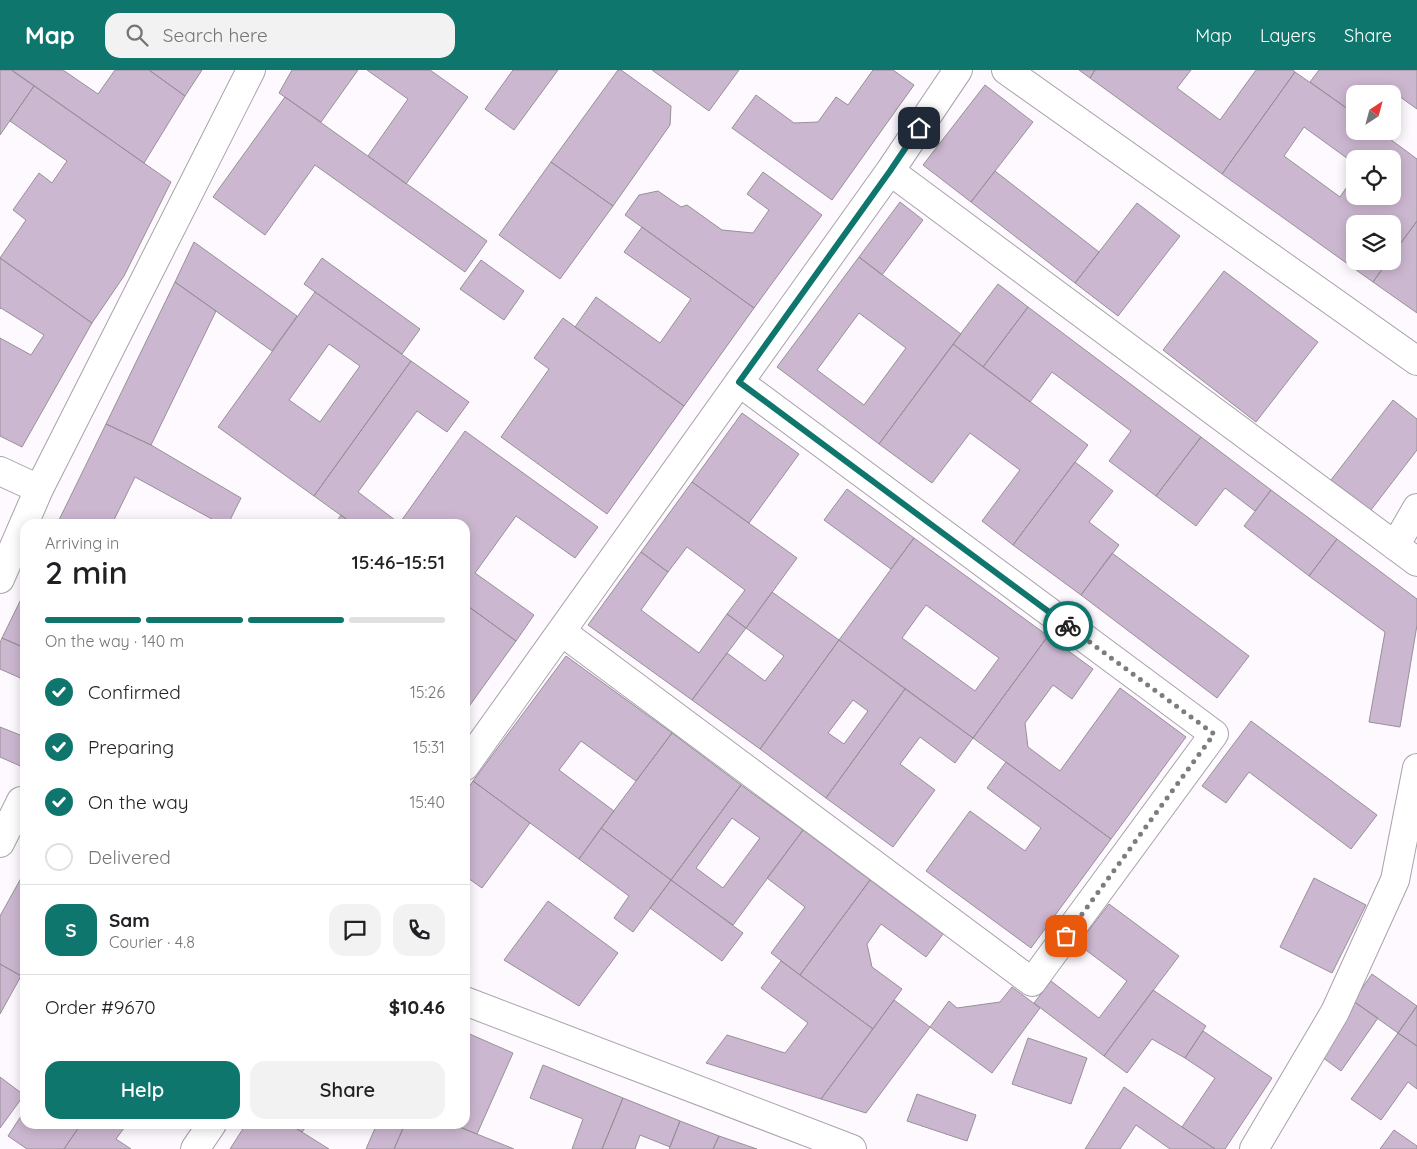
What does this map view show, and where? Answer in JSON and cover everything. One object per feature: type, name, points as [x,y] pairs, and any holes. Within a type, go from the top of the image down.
[{"type":"street","points":[[26,519],[39,489],[251,70]]},
{"type":"street","points":[[470,759],[890,171],[958,70]]},
{"type":"street","points":[[1006,70],[1417,361]]},
{"type":"street","points":[[890,171],[1417,562]]},
{"type":"street","points":[[562,632],[1032,982],[1214,734],[739,382]]},
{"type":"street","points":[[0,471],[39,489]]},
{"type":"street","points":[[1395,546],[1417,508]]},
{"type":"street","points":[[0,579],[20,533]]},
{"type":"street","points":[[1254,1149],[1335,1012],[1395,880],[1417,768]]},
{"type":"street","points":[[0,843],[15,799]]},
{"type":"street","points":[[470,1002],[852,1149]]},
{"type":"street","points":[[195,1149],[209,1129]]},
{"type":"building","points":[[0,70],[11,70],[34,86],[0,135]]},
{"type":"building","points":[[12,70],[63,70],[98,94],[115,70],[149,70],[185,96],[144,163]]},
{"type":"building","points":[[149,70],[202,70],[185,96]]},
{"type":"building","points":[[292,70],[358,70],[321,122],[279,93]]},
{"type":"building","points":[[367,70],[430,70],[468,97],[406,184],[368,156],[408,99]]},
{"type":"building","points":[[513,70],[558,70],[514,130],[485,109]]},
{"type":"building","points":[[618,70],[621,70],[671,106],[670,125],[613,206],[551,162]]},
{"type":"building","points":[[652,70],[739,70],[709,111]]},
{"type":"building","points":[[873,70],[893,70],[914,85],[832,200],[732,128],[756,95],[794,123],[818,122],[836,97],[848,105]]},
{"type":"building","points":[[1079,70],[1095,70],[1090,78]]},
{"type":"building","points":[[1095,70],[1191,70],[1177,88],[1220,120],[1256,70],[1293,70],[1295,72],[1222,174],[1090,78]]},
{"type":"building","points":[[1319,70],[1417,70],[1417,109],[1401,98],[1401,85],[1346,85],[1346,108],[1310,82]]},
{"type":"building","points":[[1295,72],[1346,108],[1346,140],[1391,140],[1417,159],[1417,221],[1401,243],[1401,215],[1346,215],[1346,263],[1222,174]]},
{"type":"building","points":[[985,85],[1033,122],[971,202],[923,165]]},
{"type":"building","points":[[34,86],[171,182],[124,276],[92,323],[0,258],[26,220],[13,210],[39,173],[52,183],[67,161],[10,121]]},
{"type":"building","points":[[285,97],[487,241],[465,272],[315,165],[265,235],[213,197]]},
{"type":"building","points":[[551,162],[613,206],[560,279],[499,235]]},
{"type":"building","points":[[995,171],[1099,252],[1075,283],[971,202]]},
{"type":"building","points":[[763,172],[822,215],[754,308],[625,215],[639,195],[658,191],[681,207],[687,205],[722,230],[753,233],[769,210],[747,194]]},
{"type":"building","points":[[900,202],[923,220],[882,275],[859,257]]},
{"type":"building","points":[[1137,203],[1180,236],[1118,316],[1075,283]]},
{"type":"building","points":[[1417,221],[1417,313],[1373,282],[1382,270],[1401,270],[1401,243]]},
{"type":"building","points":[[642,227],[754,308],[684,406],[575,327],[596,297],[660,343],[691,299],[624,252]]},
{"type":"building","points":[[194,242],[297,316],[272,351],[175,282]]},
{"type":"building","points":[[859,257],[961,334],[879,444],[777,367]],"holes":[[[859,313],[906,348],[864,405],[817,370]]]},
{"type":"building","points":[[0,258],[92,323],[22,447],[0,436],[0,338],[31,355],[44,335],[0,309]]},
{"type":"building","points":[[322,258],[420,329],[402,354],[304,284]]},
{"type":"building","points":[[481,260],[524,291],[504,320],[460,289]]},
{"type":"building","points":[[1356,270],[1382,270],[1373,282]]},
{"type":"building","points":[[1224,271],[1318,342],[1256,422],[1163,350]]},
{"type":"building","points":[[175,282],[216,311],[151,445],[106,424]]},
{"type":"building","points":[[998,284],[1028,307],[983,367],[953,344]]},
{"type":"building","points":[[315,292],[411,361],[314,496],[218,427]],"holes":[[[329,344],[360,366],[320,422],[289,400]]]},
{"type":"building","points":[[1028,307],[1201,437],[1156,496],[1109,461],[1131,431],[1052,372],[1030,402],[983,367]]},
{"type":"building","points":[[563,318],[684,406],[607,514],[501,437],[549,369],[534,358]]},
{"type":"building","points":[[953,344],[1088,445],[1013,545],[982,521],[1020,470],[970,433],[932,483],[879,444]]},
{"type":"building","points":[[411,361],[469,402],[447,432],[417,411],[358,492],[394,519],[346,519],[314,496]]},
{"type":"building","points":[[1393,400],[1417,419],[1417,450],[1371,510],[1331,480]]},
{"type":"building","points":[[742,413],[799,454],[749,523],[692,482]]},
{"type":"building","points":[[106,424],[151,445],[241,498],[230,519],[212,519],[135,477],[114,519],[59,519]]},
{"type":"building","points":[[465,431],[598,527],[575,558],[516,516],[475,573],[534,615],[516,641],[470,608],[470,519],[403,519]]},
{"type":"building","points":[[1201,437],[1271,490],[1255,511],[1225,488],[1196,526],[1156,496]]},
{"type":"building","points":[[1075,462],[1113,491],[1089,522],[1119,545],[1081,595],[1013,545]]},
{"type":"building","points":[[692,482],[797,558],[746,628],[727,614],[745,590],[687,547],[668,572],[641,552]]},
{"type":"building","points":[[847,489],[914,538],[891,569],[824,520]]},
{"type":"building","points":[[1271,490],[1337,539],[1309,576],[1244,526]]},
{"type":"building","points":[[341,515],[346,519],[338,519]]},
{"type":"building","points":[[914,538],[1048,636],[973,738],[839,640]],"holes":[[[926,605],[999,658],[975,691],[902,638]]]},
{"type":"building","points":[[1337,539],[1417,599],[1417,625],[1400,727],[1369,722],[1385,632],[1309,576]]},
{"type":"building","points":[[641,552],[668,572],[641,610],[699,653],[727,614],[746,628],[692,700],[588,625]]},
{"type":"building","points":[[1112,553],[1249,656],[1217,698],[1081,595]]},
{"type":"building","points":[[772,592],[839,640],[760,749],[692,700],[727,653],[765,681],[784,656],[746,628]]},
{"type":"building","points":[[20,601],[20,646],[2,638]]},
{"type":"building","points":[[470,608],[516,641],[470,705]]},
{"type":"building","points":[[1048,636],[1093,669],[1072,699],[1053,685],[1025,723],[1028,747],[1060,771],[1120,688],[1186,737],[1111,839],[973,738]]},
{"type":"building","points":[[2,638],[20,646],[20,678],[0,669],[0,643]]},
{"type":"building","points":[[839,640],[905,689],[826,798],[760,749]],"holes":[[[853,700],[868,711],[844,744],[828,733]]]},
{"type":"building","points":[[566,656],[672,733],[636,781],[581,741],[559,770],[614,811],[579,859],[473,781]]},
{"type":"building","points":[[905,689],[973,738],[955,763],[920,737],[900,764],[935,790],[893,847],[826,798]]},
{"type":"building","points":[[1251,721],[1377,815],[1351,849],[1249,772],[1226,803],[1202,786]]},
{"type":"building","points":[[0,727],[20,735],[20,766],[0,757]]},
{"type":"building","points":[[672,733],[741,785],[671,880],[601,828]]},
{"type":"building","points":[[1006,762],[1111,839],[1031,948],[926,871],[970,811],[1025,851],[1041,828],[987,788]]},
{"type":"building","points":[[473,781],[530,823],[482,888],[470,880],[470,786]]},
{"type":"building","points":[[741,785],[803,830],[733,925],[671,880]],"holes":[[[732,818],[760,838],[723,888],[696,868]]]},
{"type":"building","points":[[601,828],[671,880],[633,932],[614,918],[629,896],[579,859]]},
{"type":"building","points":[[803,830],[870,880],[800,975],[771,953],[805,907],[767,878]]},
{"type":"building","points":[[1314,878],[1366,905],[1332,973],[1280,947]]},
{"type":"building","points":[[20,880],[20,975],[0,964],[0,916]]},
{"type":"building","points":[[671,880],[743,933],[722,961],[650,908]]},
{"type":"building","points":[[870,880],[943,934],[926,957],[881,924],[867,944],[872,967],[902,989],[873,1029],[800,975]]},
{"type":"building","points":[[548,901],[618,953],[579,1006],[504,960]]},
{"type":"building","points":[[1109,904],[1179,956],[1104,1056],[1034,1003],[1051,981],[1099,1018],[1127,981],[1078,944]]},
{"type":"building","points":[[781,961],[873,1029],[821,1099],[706,1063],[727,1035],[785,1053],[808,1023],[761,988]]},
{"type":"building","points":[[0,964],[20,975],[20,978],[0,1014]]},
{"type":"building","points":[[1372,974],[1417,1006],[1398,1033],[1353,1001]]},
{"type":"building","points":[[1012,987],[1040,1008],[992,1073],[930,1027],[949,1001],[957,1008],[1000,1002]]},
{"type":"building","points":[[1153,990],[1206,1026],[1185,1058],[1152,1039],[1127,1073],[1104,1056]]},
{"type":"building","points":[[894,1000],[930,1027],[866,1113],[821,1099]]},
{"type":"building","points":[[1353,1001],[1378,1018],[1341,1071],[1322,1057]]},
{"type":"building","points":[[1417,1006],[1417,1046],[1398,1033]]},
{"type":"building","points":[[1203,1031],[1272,1078],[1225,1149],[1215,1149],[1182,1127],[1215,1078],[1185,1058]]},
{"type":"building","points":[[1398,1033],[1417,1046],[1417,1089],[1408,1082],[1381,1120],[1351,1099]]},
{"type":"building","points":[[470,1034],[513,1053],[477,1134],[464,1129],[470,1129]]},
{"type":"building","points":[[1028,1038],[1087,1058],[1071,1104],[1012,1084]]},
{"type":"building","points":[[543,1065],[623,1098],[602,1149],[572,1149],[583,1119],[530,1098]]},
{"type":"building","points":[[0,1077],[20,1092],[20,1100],[0,1128]]},
{"type":"building","points":[[1124,1087],[1215,1149],[1170,1149],[1136,1125],[1120,1149],[1085,1149]]},
{"type":"building","points":[[917,1094],[976,1115],[967,1141],[907,1121]]},
{"type":"building","points":[[623,1098],[680,1121],[670,1147],[640,1135],[635,1149],[602,1149]]},
{"type":"building","points":[[20,1118],[20,1129],[78,1129],[64,1149],[27,1149],[8,1136]]},
{"type":"building","points":[[680,1121],[719,1136],[713,1149],[669,1149]]},
{"type":"building","points":[[78,1129],[123,1129],[116,1139],[131,1149],[64,1149]]},
{"type":"building","points":[[243,1129],[297,1129],[329,1149],[230,1149]]},
{"type":"building","points":[[375,1129],[403,1129],[394,1149],[366,1149]]},
{"type":"building","points":[[403,1129],[464,1129],[514,1149],[394,1149]]},
{"type":"building","points":[[1394,1130],[1417,1146],[1417,1149],[1380,1149]]},
{"type":"building","points":[[719,1136],[757,1149],[713,1149]]},
{"type":"way so far","points":[[1066,936],[1214,734],[1068,626]]},
{"type":"route","points":[[919,128],[739,382],[1068,626]]}]
